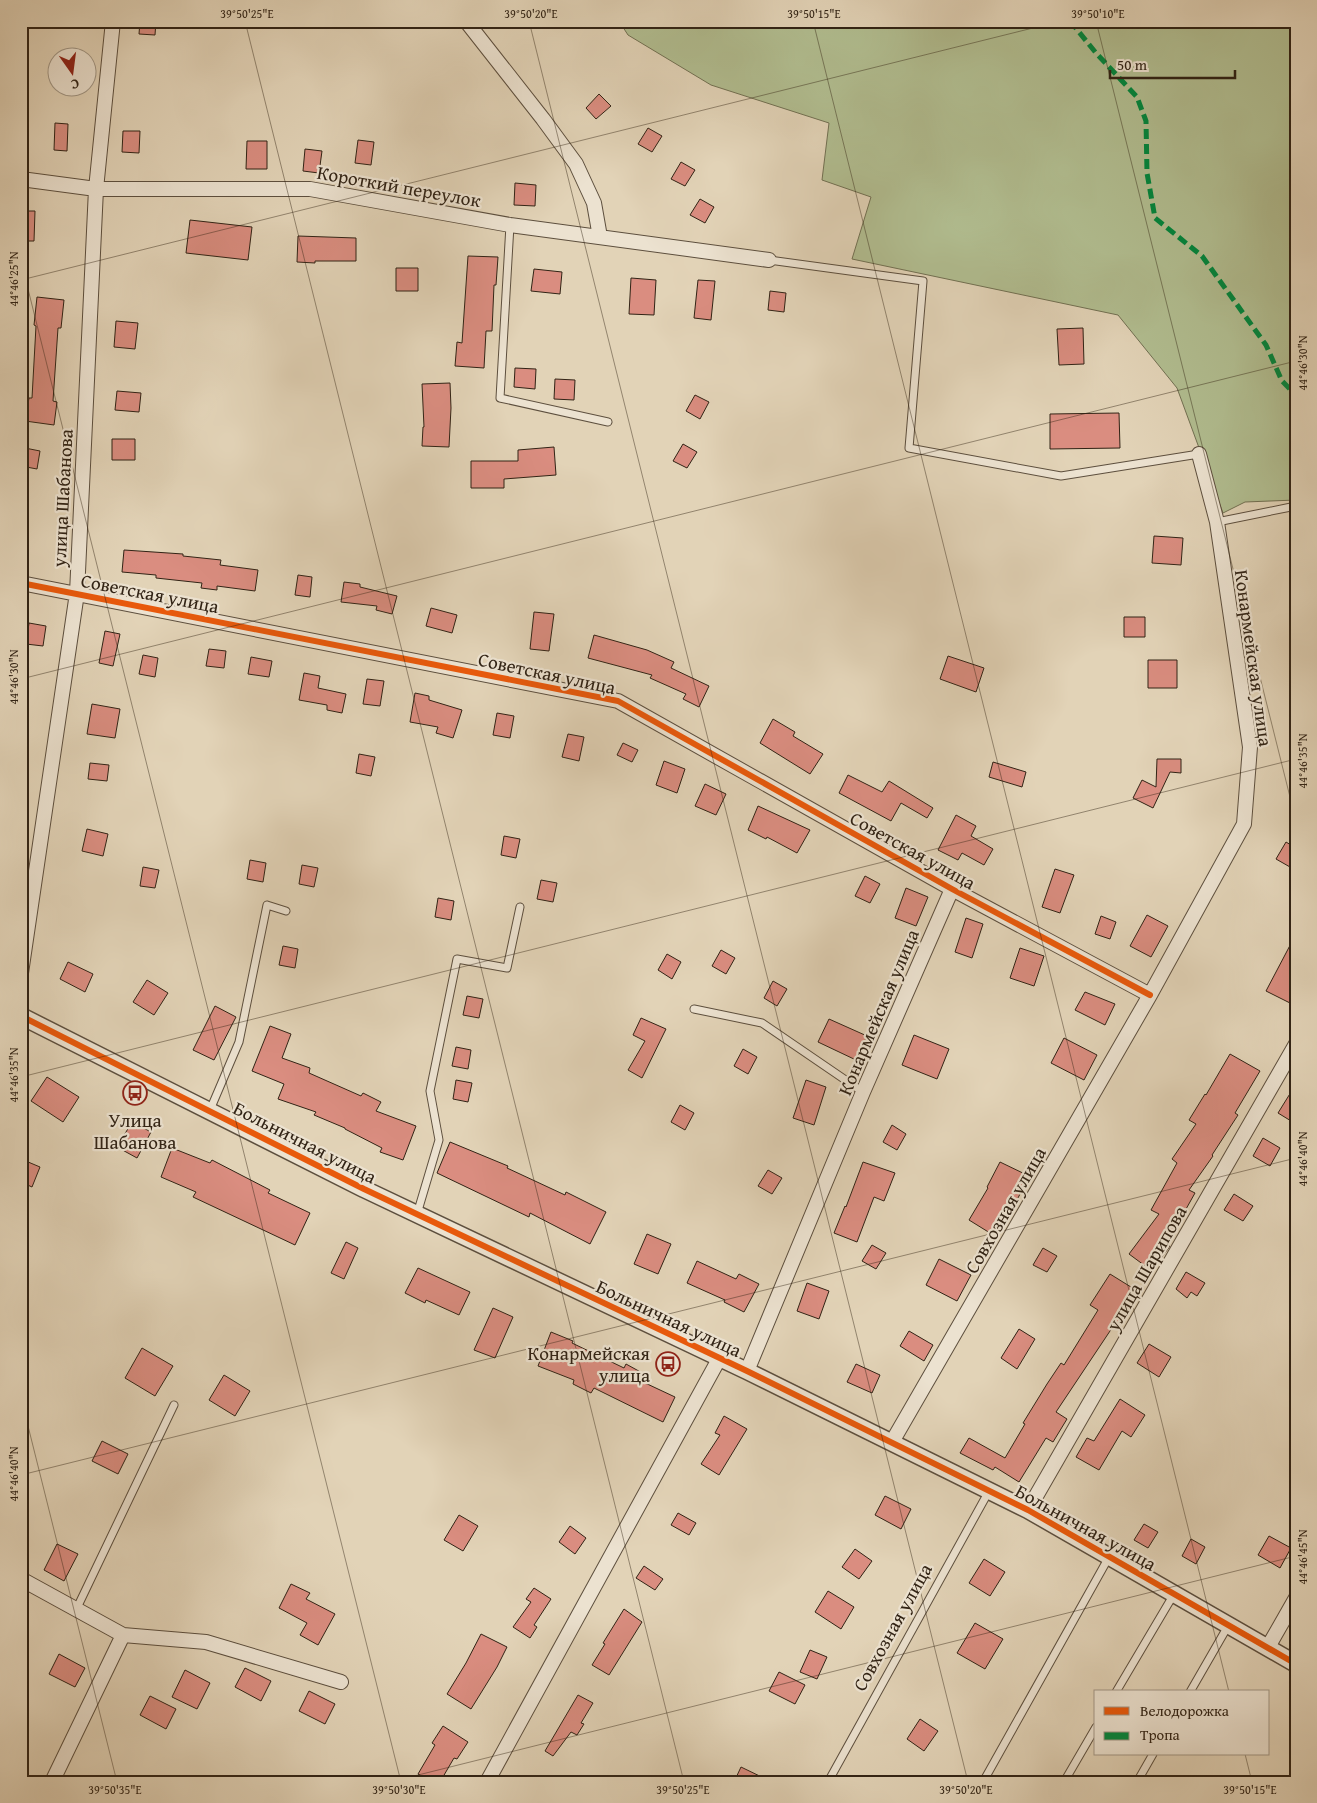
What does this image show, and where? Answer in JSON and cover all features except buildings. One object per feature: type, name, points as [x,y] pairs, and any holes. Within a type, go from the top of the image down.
[{"type":"street","name":"улица Шабанова","points":[[21,973],[76,593],[96,189],[113,21]]},
{"type":"street","points":[[466,21],[576,164],[594,203],[600,237]]},
{"type":"street","name":"Короткий переулок","points":[[21,179],[96,189],[310,189],[510,225],[769,260]]},
{"type":"street","name":"Конармейская улица","points":[[1150,996],[1244,824],[1250,747],[1217,522],[1199,454]]},
{"type":"street","name":"Советская улица","points":[[21,583],[618,702],[952,889],[1150,996]]},
{"type":"street","name":"Конармейская улица","points":[[746,1371],[863,1092],[952,889]]},
{"type":"street","name":"Совхозная улица","points":[[892,1442],[1150,996]]},
{"type":"street","name":"Больничная улица","points":[[21,1016],[417,1214],[746,1371],[1028,1510],[1296,1664]]},
{"type":"street","name":"улица Шарипова","points":[[1028,1510],[1296,1044]]},
{"type":"street","points":[[487,1782],[719,1359]]},
{"type":"street","points":[[21,1579],[123,1635],[206,1642],[341,1682]]},
{"type":"street","points":[[1268,1647],[1296,1598]]},
{"type":"street","points":[[52,1782],[123,1635]]},
{"type":"lane","points":[[510,225],[500,398],[608,422]]},
{"type":"lane","points":[[769,260],[923,281],[909,448],[1061,476],[1199,454]]},
{"type":"lane","points":[[1217,522],[1296,506]]},
{"type":"lane","points":[[210,1111],[239,1042],[267,905],[286,911]]},
{"type":"lane","points":[[417,1214],[439,1140],[430,1091],[457,959],[506,968],[520,907]]},
{"type":"lane","points":[[694,1009],[762,1023],[863,1092]]},
{"type":"lane","points":[[76,1610],[174,1405]]},
{"type":"lane","name":"Совхозная улица","points":[[828,1782],[989,1491]]},
{"type":"lane","points":[[983,1782],[1109,1557]]},
{"type":"lane","points":[[1117,1690],[1174,1594]]},
{"type":"lane","points":[[1191,1690],[1228,1626]]},
{"type":"lane","points":[[1064,1782],[1094,1730]]},
{"type":"lane","points":[[1136,1782],[1152,1756]]},
{"type":"green space","points":[[619,21],[1296,21],[1296,500],[1245,502],[1223,513],[1177,388],[1118,315],[852,259],[871,197],[822,180],[829,123],[711,85],[628,35]]},
{"type":"marked path","points":[[1070,21],[1096,53],[1137,97],[1146,121],[1147,173],[1155,218],[1202,256],[1266,345],[1282,381],[1296,395]]},
{"type":"cycle path","points":[[21,583],[618,701],[952,889],[1150,995]]},
{"type":"cycle path","points":[[21,1016],[364,1189],[747,1371],[1028,1510],[1296,1664]]},
{"type":"place","name":"Улица Шабанова","points":[[135,1093]]},
{"type":"place","name":"Конармейская улица","points":[[668,1364]]}]
